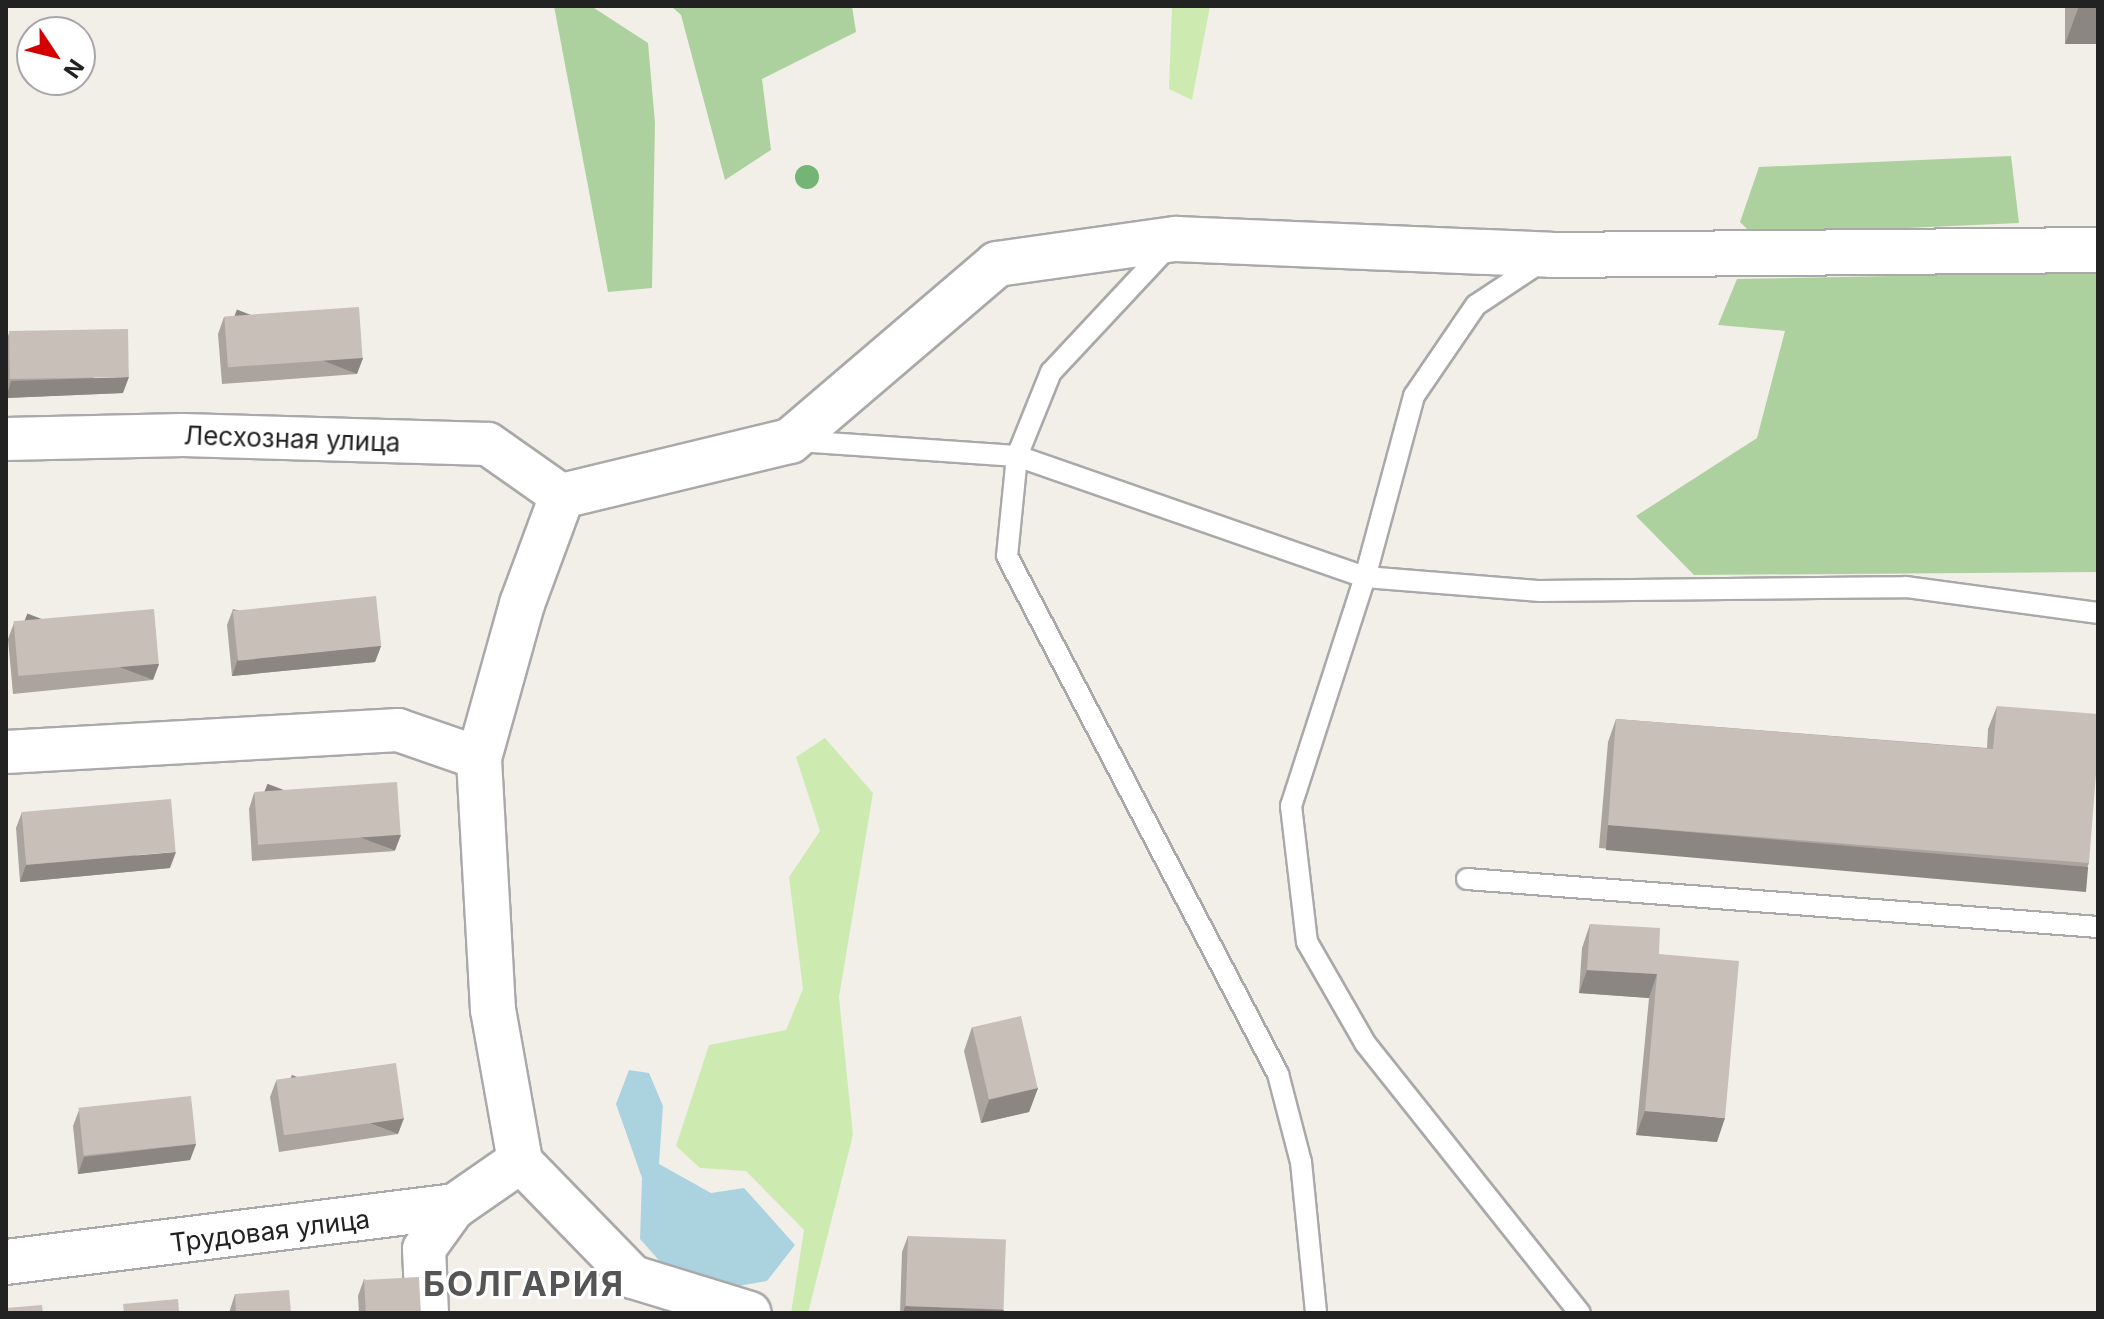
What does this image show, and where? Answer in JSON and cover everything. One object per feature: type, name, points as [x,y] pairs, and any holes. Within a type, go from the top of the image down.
[{"type":"street","points":[[750,1313],[633,1277],[520,1161],[493,1010],[479,758],[522,604],[562,496],[790,441],[997,264],[1176,239],[1551,255],[2098,250]]},
{"type":"street","name":"Лесхозная улица","points":[[6,439],[183,435],[488,444],[562,496]]},
{"type":"street","points":[[6,752],[398,730],[479,758]]},
{"type":"street","name":"Трудовая улица","points":[[6,1262],[455,1206],[520,1161]]},
{"type":"street","points":[[427,1313],[424,1249],[455,1206]]},
{"type":"lane","points":[[1176,239],[1051,372],[1017,456],[1007,556],[1278,1074],[1301,1162],[1316,1313]]},
{"type":"lane","points":[[1551,255],[1476,305],[1414,396],[1365,577],[1291,806],[1307,942],[1365,1043],[1580,1313]]},
{"type":"lane","points":[[790,441],[1017,456],[1365,577],[1540,591],[1906,587],[2098,613]]},
{"type":"lane","points":[[1467,879],[2098,927]]},
{"type":"green space","points":[[554,6],[591,6],[648,43],[655,123],[652,288],[608,292]]},
{"type":"green space","points":[[671,6],[852,6],[856,32],[762,79],[771,150],[725,180],[681,15]]},
{"type":"green space","points":[[1172,6],[1210,6],[1192,100],[1169,89]]},
{"type":"green space","points":[[2011,156],[2019,223],[1753,235],[1740,222],[1759,167]]},
{"type":"green space","points":[[2098,272],[2098,572],[1694,575],[1636,516],[1757,438],[1785,331],[1718,325],[1737,279]]},
{"type":"green space","points":[[825,738],[873,793],[839,997],[853,1135],[808,1313],[791,1313],[804,1230],[746,1171],[700,1168],[676,1146],[709,1045],[786,1030],[803,989],[789,877],[820,831],[796,757]]},
{"type":"water","points":[[629,1070],[649,1073],[663,1106],[659,1164],[711,1193],[744,1188],[795,1245],[767,1281],[721,1289],[680,1284],[640,1239],[642,1178],[616,1104]]},
{"type":"building","points":[[359,307],[363,358],[228,367],[224,316]]},
{"type":"building","points":[[128,329],[129,377],[10,379],[9,331]]},
{"type":"building","points":[[376,596],[381,646],[238,661],[233,611]]},
{"type":"building","points":[[154,609],[159,664],[18,676],[14,621]]},
{"type":"building","points":[[1997,706],[2098,714],[2089,863],[1608,825],[1616,719],[1993,749]]},
{"type":"building","points":[[397,782],[401,835],[258,845],[254,792]]},
{"type":"building","points":[[171,799],[176,852],[26,865],[22,812]]},
{"type":"building","points":[[1590,924],[1660,928],[1659,954],[1739,961],[1725,1118],[1645,1111],[1657,974],[1587,970]]},
{"type":"building","points":[[1021,1016],[1038,1088],[989,1099],[972,1027]]},
{"type":"building","points":[[396,1063],[404,1118],[284,1135],[276,1080]]},
{"type":"building","points":[[191,1096],[196,1144],[84,1156],[79,1108]]},
{"type":"building","points":[[908,1236],[1006,1239],[1003,1309],[906,1306]]},
{"type":"building","points":[[419,1277],[421,1313],[366,1313],[364,1280]]},
{"type":"building","points":[[289,1290],[291,1313],[236,1313],[235,1294]]},
{"type":"building","points":[[178,1299],[179,1313],[124,1313],[123,1304]]},
{"type":"building","points":[[42,1305],[43,1313],[6,1313],[6,1308]]},
{"type":"district","name":"БОЛГАРИЯ","points":[[524,1284]]}]
